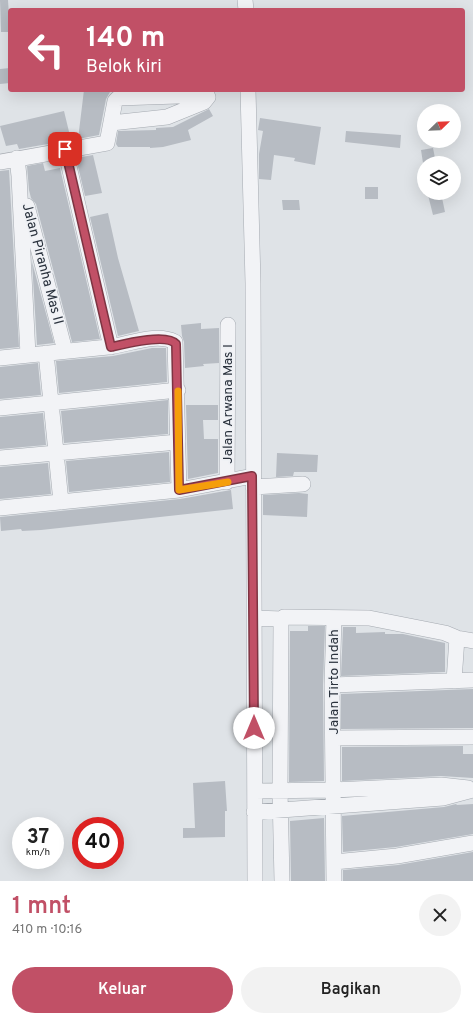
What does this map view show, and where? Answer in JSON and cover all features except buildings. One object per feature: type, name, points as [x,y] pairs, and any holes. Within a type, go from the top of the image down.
[{"type":"street","points":[[248,92],[253,283],[255,881]]},
{"type":"street","points":[[0,162],[65,149],[107,143],[115,101],[122,94],[208,97],[204,102],[167,117],[111,123]]},
{"type":"street","points":[[65,149],[111,347]]},
{"type":"street","points":[[17,158],[28,355]]},
{"type":"street","name":"Jalan Piranha Mas II","points":[[19,176],[65,351]]},
{"type":"street","name":"Jalan Arwana Mas I","points":[[227,482],[228,325]]},
{"type":"street","points":[[0,358],[111,347],[146,340],[163,339],[173,341],[176,344],[178,390],[179,490]]},
{"type":"street","points":[[46,353],[61,502]]},
{"type":"street","points":[[0,408],[178,390]]},
{"type":"street","points":[[0,458],[178,442]]},
{"type":"street","points":[[0,508],[179,490],[227,482],[253,481],[303,484]]},
{"type":"street","points":[[282,881],[280,791],[286,617]]},
{"type":"street","name":"Jalan Tirto Indah","points":[[254,618],[334,618],[332,685],[334,881]]},
{"type":"street","points":[[334,618],[369,618],[445,633],[457,638],[473,641]]},
{"type":"street","points":[[454,681],[457,638]]},
{"type":"street","points":[[332,685],[473,680]]},
{"type":"street","points":[[333,738],[473,737]]},
{"type":"street","points":[[255,791],[333,790],[441,785],[473,789]]},
{"type":"street","points":[[254,812],[443,798],[473,789]]},
{"type":"street","points":[[334,862],[397,856],[473,843]]},
{"type":"slow traffic","points":[[178,391],[179,490],[228,482]]},
{"type":"route","points":[[65,149],[111,347],[146,340],[163,339],[173,341],[176,344],[179,490],[252,476],[254,728]]}]
